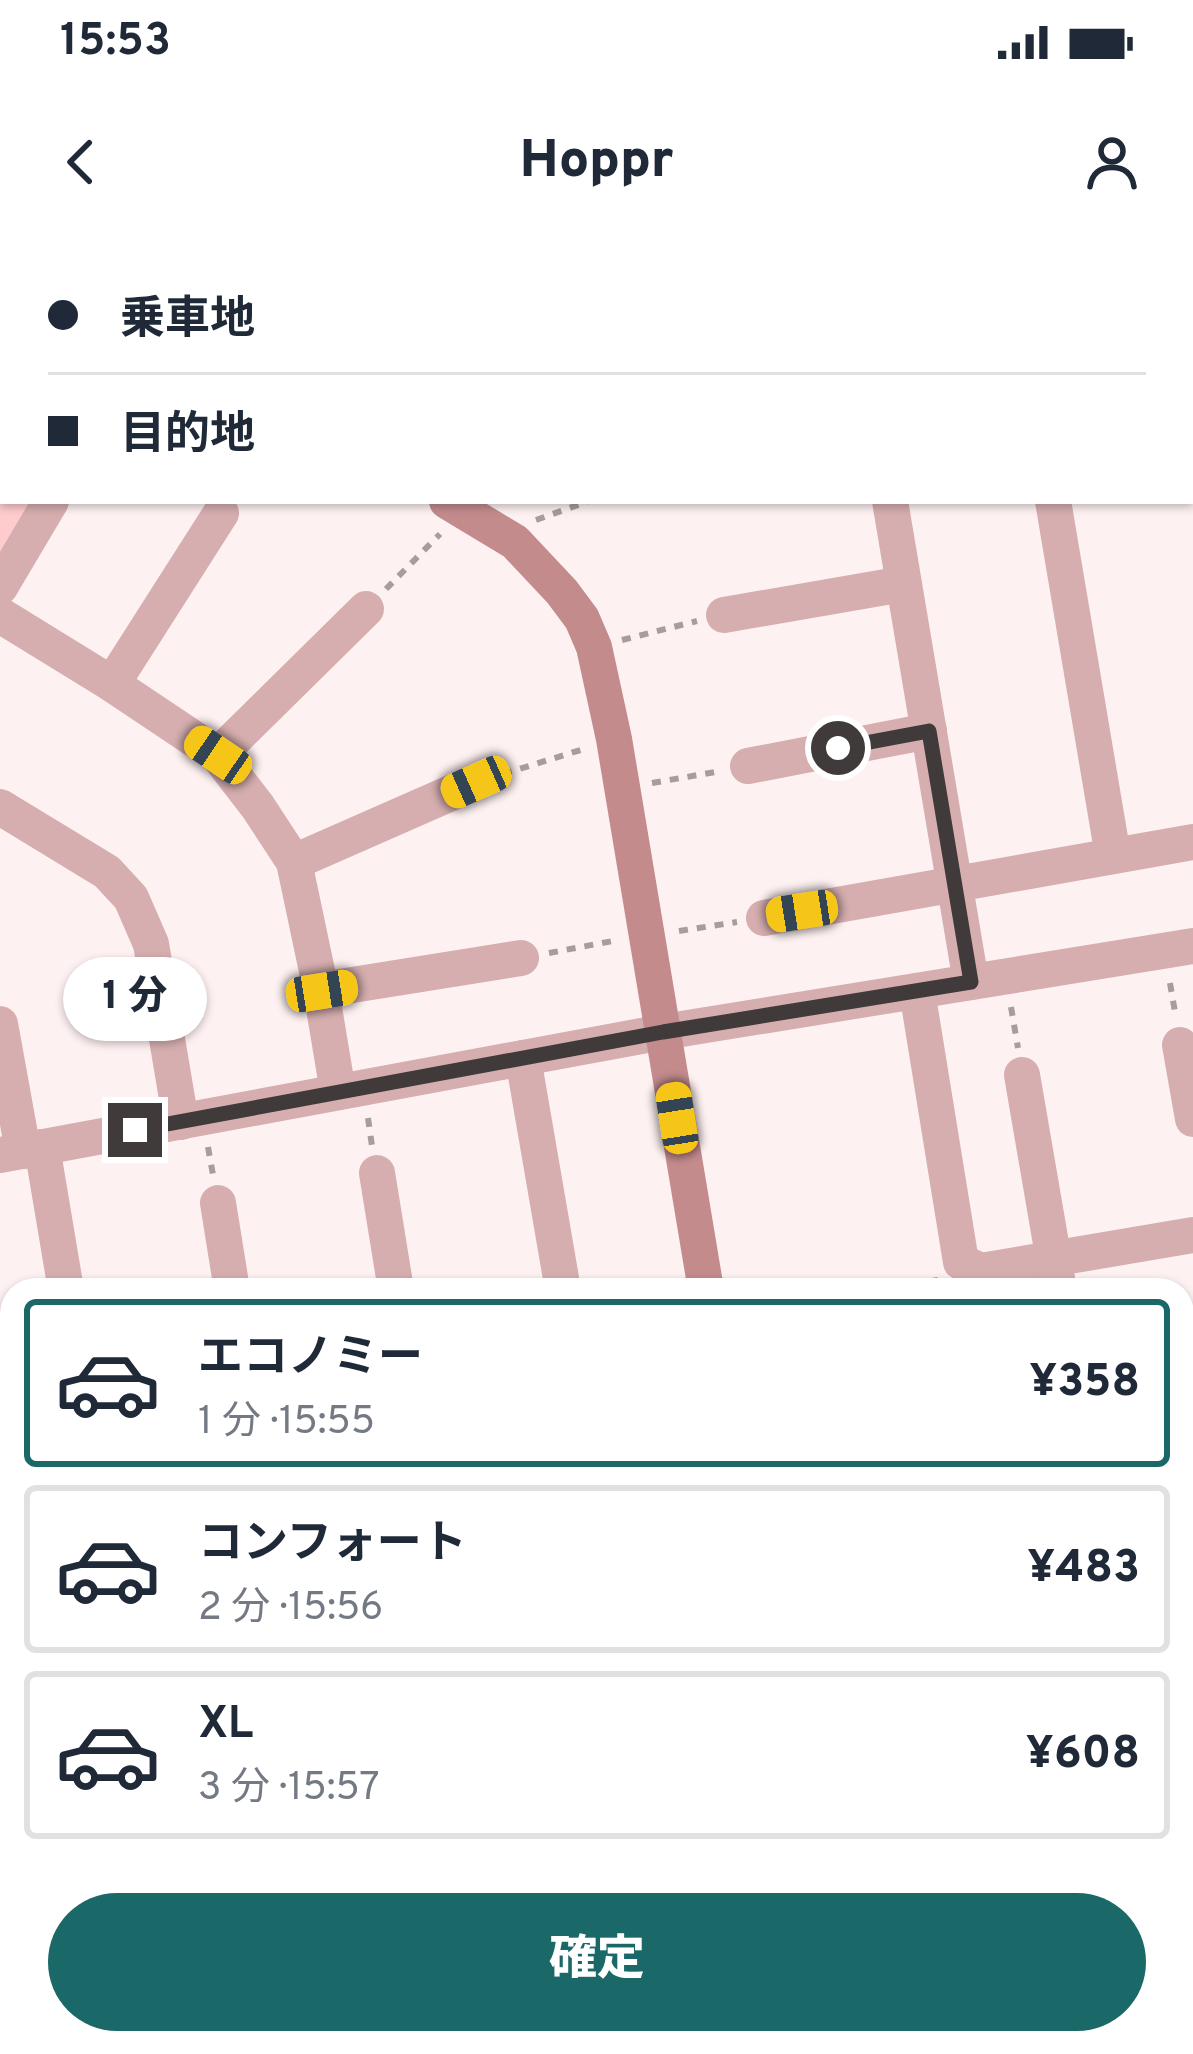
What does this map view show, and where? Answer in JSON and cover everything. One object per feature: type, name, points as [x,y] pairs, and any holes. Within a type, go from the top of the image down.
[{"type":"street","points":[[0,586],[49,504]]},
{"type":"street","points":[[890,504],[954,886],[988,979]]},
{"type":"street","points":[[1054,504],[1113,856]]},
{"type":"street","points":[[455,506],[515,542],[562,592],[582,620],[593,647],[614,739],[704,1278]]},
{"type":"street","points":[[112,684],[220,513]]},
{"type":"street","points":[[724,615],[903,584]]},
{"type":"street","points":[[218,755],[366,609]]},
{"type":"street","points":[[0,615],[218,755],[294,862],[322,991],[351,1090]]},
{"type":"street","points":[[748,766],[929,731]]},
{"type":"street","points":[[294,862],[476,782]]},
{"type":"street","points":[[0,807],[106,872],[131,898],[151,944],[192,1119]]},
{"type":"street","points":[[764,918],[1193,842]]},
{"type":"street","points":[[22,1151],[663,1032],[1179,948]]},
{"type":"street","points":[[322,991],[521,958]]},
{"type":"street","points":[[917,991],[961,1262],[981,1271],[1056,1274],[1193,1234]]},
{"type":"street","points":[[0,1024],[22,1151],[62,1278]]},
{"type":"street","points":[[1180,1045],[1193,1119]]},
{"type":"street","points":[[523,1058],[560,1278]]},
{"type":"street","points":[[1022,1075],[1056,1274]]},
{"type":"street","points":[[377,1174],[394,1278]]},
{"type":"street","points":[[218,1203],[230,1278]]},
{"type":"path","points":[[515,542],[537,519],[581,504]]},
{"type":"path","points":[[366,609],[455,506]]},
{"type":"path","points":[[593,647],[724,615]]},
{"type":"path","points":[[476,782],[614,739]]},
{"type":"path","points":[[622,788],[748,766]]},
{"type":"path","points":[[521,958],[764,918]]},
{"type":"path","points":[[1179,948],[1180,1045]]},
{"type":"path","points":[[988,979],[1022,1075]]},
{"type":"path","points":[[351,1090],[377,1174]]},
{"type":"path","points":[[192,1119],[218,1203]]},
{"type":"shaded area","points":[[0,504],[33,504],[0,560]]},
{"type":"route","points":[[135,1130],[663,1032],[971,982],[929,731],[838,748]]}]
